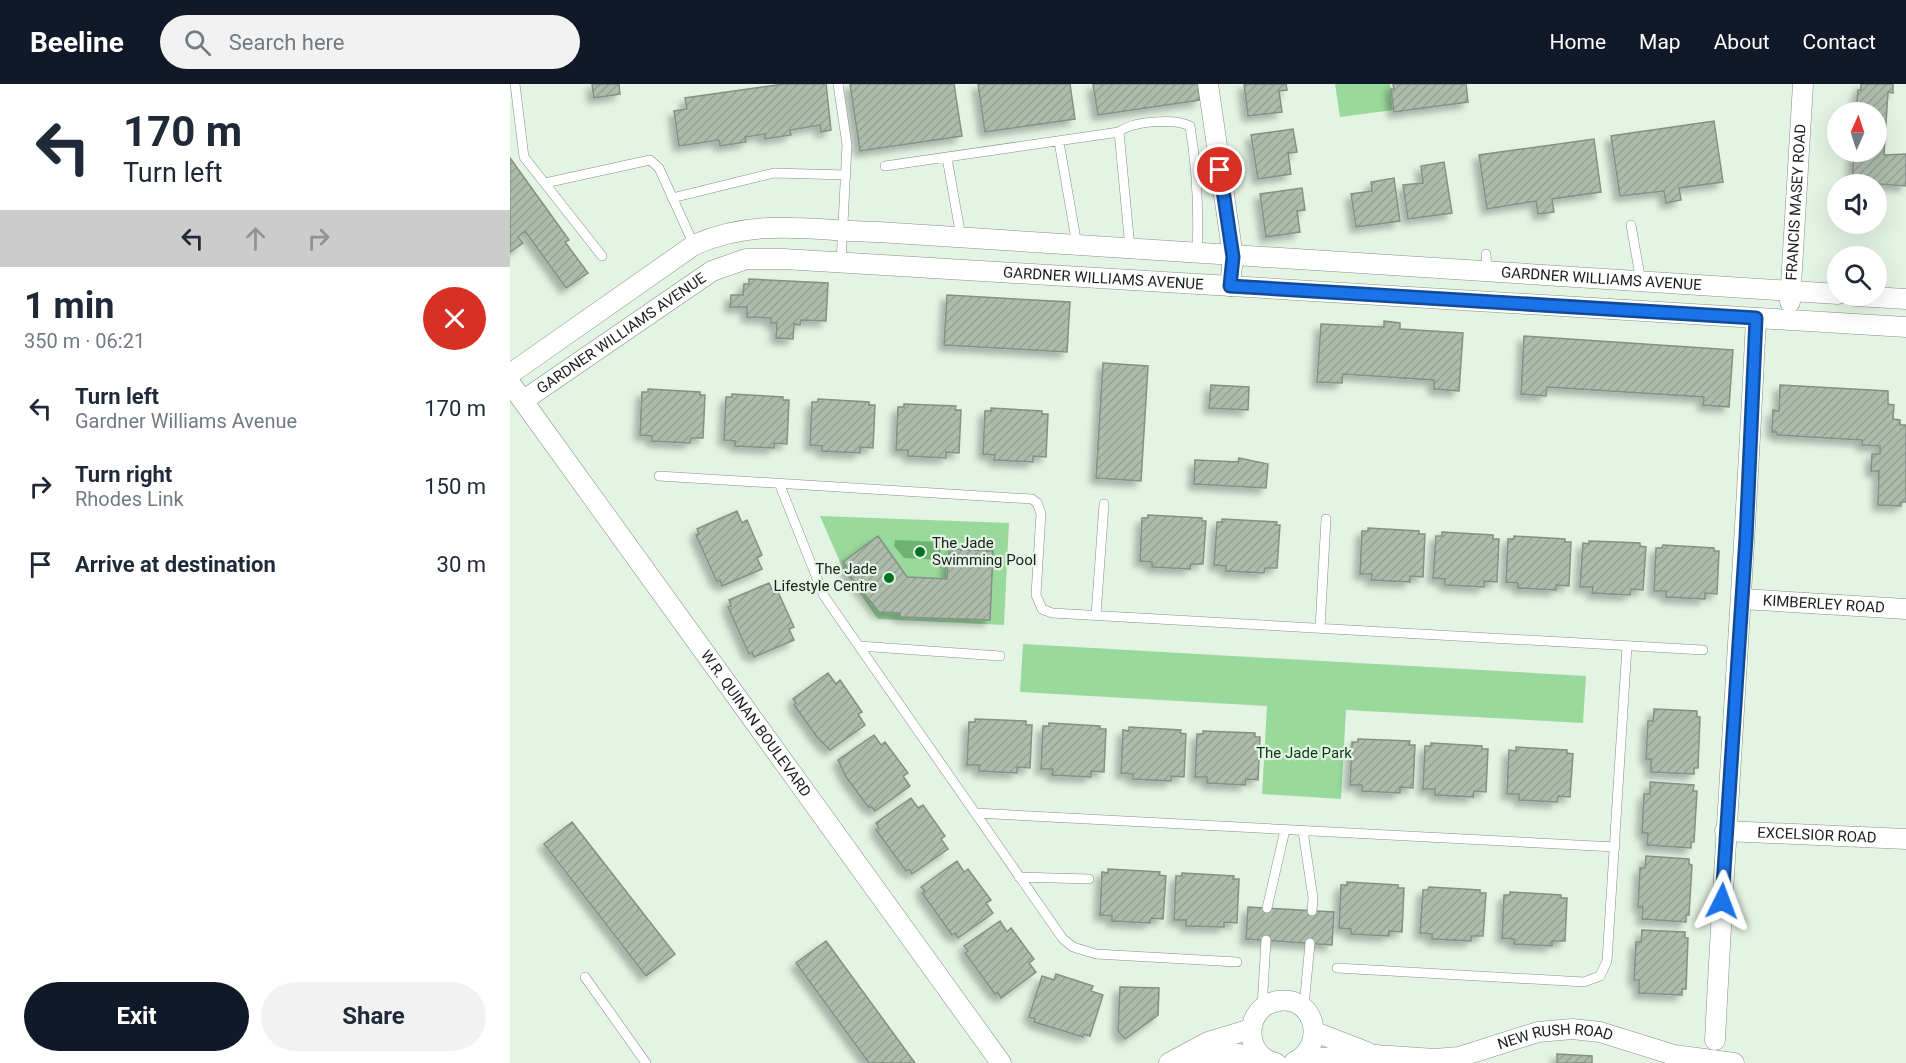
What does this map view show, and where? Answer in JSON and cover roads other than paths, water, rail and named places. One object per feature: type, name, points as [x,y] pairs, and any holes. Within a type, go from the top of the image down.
[{"type":"street","points":[[1208,84],[1233,257],[1230,286]]},
{"type":"street","name":"FRANCIS MASEY ROAD","points":[[1789,320],[1803,84]]},
{"type":"street","name":"GARDNER WILLIAMS AVENUE","points":[[510,374],[694,245],[722,233],[752,227],[961,237],[1233,257],[1487,263],[1641,282],[1827,294]]},
{"type":"street","name":"GARDNER WILLIAMS AVENUE","points":[[524,400],[722,266],[746,259],[1906,327]]},
{"type":"street","points":[[1887,298],[1906,299]]},
{"type":"street","points":[[1715,1040],[1725,831],[1742,599],[1756,318]]},
{"type":"street","points":[[586,321],[603,345]]},
{"type":"street","name":"W.R. QUINAN BOULEVARD","points":[[510,383],[1001,1063]]},
{"type":"street","name":"KIMBERLEY ROAD","points":[[1742,599],[1906,609]]},
{"type":"street","name":"EXCELSIOR ROAD","points":[[1725,831],[1906,839]]},
{"type":"street","points":[[1269,1060],[1251,1039],[1254,1019],[1262,1007],[1279,1000],[1290,1001],[1304,1007],[1313,1021],[1315,1032]]},
{"type":"street","points":[[1176,1059],[1208,1042],[1251,1029]]},
{"type":"street","name":"NEW RUSH ROAD","points":[[1296,1061],[1375,1055],[1435,1059],[1459,1057],[1538,1032],[1572,1029],[1600,1032],[1674,1055],[1734,1063]]},
{"type":"street","name":"NEW RUSH ROAD","points":[[1296,1061],[1313,1042],[1315,1032],[1375,1055]]},
{"type":"street","points":[[1176,1059],[1219,1053],[1269,1060]]},
{"type":"lane","points":[[514,84],[524,157],[603,256]]},
{"type":"lane","points":[[838,84],[847,145],[841,263]]},
{"type":"lane","points":[[885,166],[1119,132],[1127,125],[1180,121],[1190,126],[1199,205],[1197,255]]},
{"type":"lane","points":[[1119,132],[1130,248]]},
{"type":"lane","points":[[1059,142],[1077,245]]},
{"type":"lane","points":[[947,158],[961,237]]},
{"type":"lane","points":[[545,183],[650,160],[659,168],[694,245]]},
{"type":"lane","points":[[672,198],[774,174],[846,175]]},
{"type":"lane","points":[[1631,225],[1641,282]]},
{"type":"lane","points":[[659,476],[1032,499],[1037,503],[1041,513],[1038,603],[1042,609],[1052,613],[1703,650]]},
{"type":"lane","points":[[779,483],[824,596],[1063,939],[1084,952],[1237,962]]},
{"type":"lane","points":[[1096,615],[1104,504]]},
{"type":"lane","points":[[1320,628],[1326,519]]},
{"type":"lane","points":[[1338,968],[1584,982],[1600,976],[1607,962],[1626,645]]},
{"type":"lane","points":[[859,646],[1000,656]]},
{"type":"lane","points":[[975,813],[1615,847]]},
{"type":"lane","points":[[1267,908],[1285,830]]},
{"type":"lane","points":[[1303,831],[1313,898],[1312,911]]},
{"type":"lane","points":[[1019,877],[1089,879]]},
{"type":"lane","points":[[1262,1007],[1266,940]]},
{"type":"lane","points":[[1304,1007],[1310,943]]},
{"type":"lane","points":[[585,977],[646,1063]]},
{"type":"place","name":"The Jade Swimming Pool","points":[[920,552]]},
{"type":"place","name":"The Jade Lifestyle Centre","points":[[889,578]]},
{"type":"park label","name":"The Jade Park","points":[[1304,753]]}]
